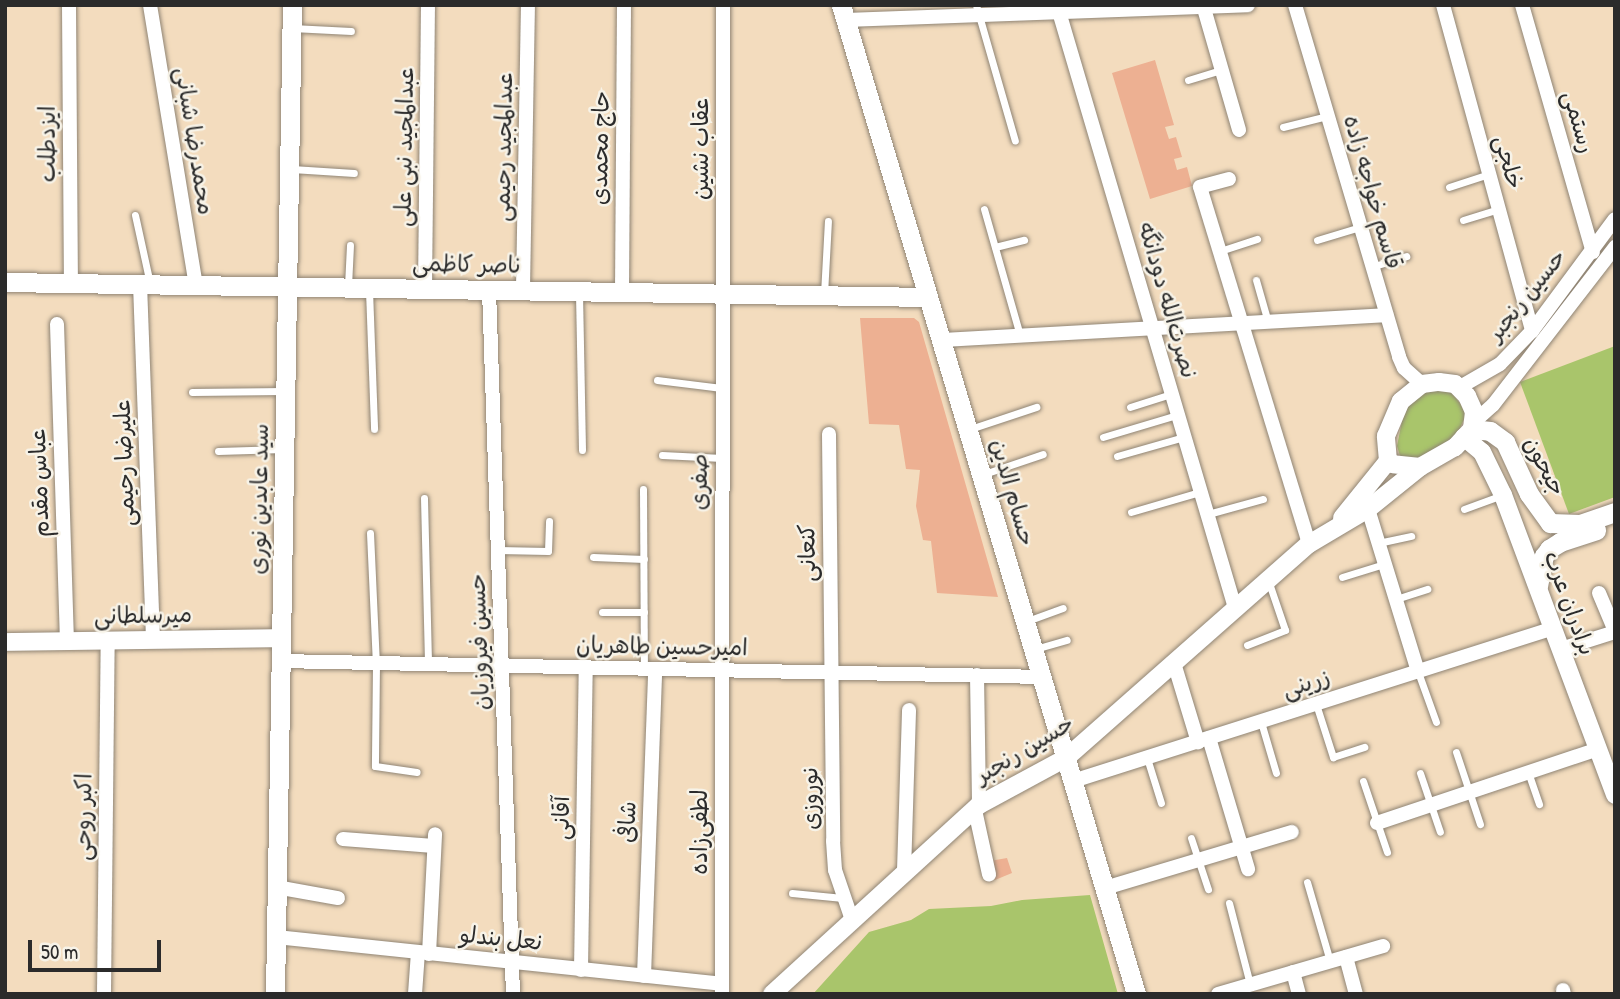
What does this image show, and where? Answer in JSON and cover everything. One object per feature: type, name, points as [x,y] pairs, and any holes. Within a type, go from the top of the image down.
[{"type":"main road","name":"سید عابدین نوری","points":[[275,994],[292,5]]},
{"type":"main road","name":"حسام الدین","points":[[844,13],[1136,994]]},
{"type":"main road","name":"ناصر کاظمی","points":[[5,282],[928,297]]},
{"type":"main road","name":"جیحون","points":[[1470,429],[1490,431],[1505,442],[1529,494],[1550,523],[1580,524],[1615,512]]},
{"type":"main road","points":[[1538,586],[1549,549],[1560,542],[1615,524]]},
{"type":"street","name":"ایزدطلب","points":[[69,5],[71,283]]},
{"type":"street","name":"محمدرضا شبانی","points":[[150,5],[196,285]]},
{"type":"street","name":"عبدالمجید نبی علی","points":[[425,289],[428,5]]},
{"type":"street","name":"عبدالمجید رحیمی","points":[[523,289],[528,5]]},
{"type":"street","name":"حاج محمدی","points":[[622,292],[624,5]]},
{"type":"street","name":"عقاب نشین","points":[[722,293],[723,5]]},
{"type":"street","points":[[844,13],[1248,5]]},
{"type":"street","name":"قاسم خواجه زاده","points":[[1295,5],[1385,315],[1404,368],[1422,384]]},
{"type":"street","name":"خلجی","points":[[1443,5],[1532,331]]},
{"type":"street","name":"رستمی","points":[[1522,5],[1592,252]]},
{"type":"street","points":[[1203,6],[1239,130]]},
{"type":"street","name":"نصرت‌الله دودانگه","points":[[1058,9],[1235,608]]},
{"type":"street","points":[[1229,179],[1200,187],[1309,544]]},
{"type":"street","name":"حسین رنجبر","points":[[1460,387],[1500,364],[1532,331],[1615,219]]},
{"type":"street","name":"حسین رنجبر","points":[[1470,429],[1493,405],[1615,247]]},
{"type":"street","name":"علیرضا رحیمی","points":[[145,284],[153,639]]},
{"type":"street","name":"حسین فیروزیان","points":[[489,290],[513,994]]},
{"type":"street","name":"صفری","points":[[722,293],[722,670]]},
{"type":"street","points":[[941,340],[1385,315]]},
{"type":"street","name":"عباس مقدم","points":[[57,324],[67,641]]},
{"type":"street","points":[[1448,382],[1460,387],[1471,404],[1470,429],[1439,458],[1420,467],[1399,466],[1388,461],[1386,436],[1391,419],[1409,392],[1422,384],[1448,382]]},
{"type":"street","name":"برادران عرب","points":[[1470,429],[1503,495],[1598,749],[1611,770],[1615,795]]},
{"type":"street","name":"کنعانی","points":[[828,434],[831,673]]},
{"type":"street","name":"حسین رنجبر","points":[[1337,525],[1388,461]]},
{"type":"street","name":"حسین رنجبر","points":[[772,994],[977,807],[1066,758],[1309,544],[1368,509],[1420,467]]},
{"type":"street","points":[[1368,509],[1418,672]]},
{"type":"street","points":[[1561,649],[1615,632],[1599,593]]},
{"type":"street","name":"زرینی","points":[[1073,781],[1554,628]]},
{"type":"street","name":"میرسلطانی","points":[[5,642],[281,638]]},
{"type":"street","name":"اکبر روحی","points":[[104,994],[108,640]]},
{"type":"street","name":"امیرحسین طاهریان","points":[[280,661],[1042,677]]},
{"type":"street","points":[[1174,663],[1248,869]]},
{"type":"street","name":"آقانی","points":[[581,970],[586,667]]},
{"type":"street","name":"شافی","points":[[644,976],[650,669]]},
{"type":"street","name":"لطفی‌زاده","points":[[722,670],[722,989]]},
{"type":"street","name":"نوروزی","points":[[831,673],[835,870],[852,920]]},
{"type":"street","points":[[978,675],[977,807],[989,874]]},
{"type":"street","points":[[904,871],[909,710]]},
{"type":"street","points":[[1377,823],[1598,749]]},
{"type":"street","points":[[1105,888],[1292,832]]},
{"type":"street","points":[[343,839],[435,840],[424,953],[415,994]]},
{"type":"street","points":[[276,887],[338,898]]},
{"type":"street","name":"نعل بندلو","points":[[276,937],[644,976],[722,989]]},
{"type":"street","points":[[1218,994],[1383,946]]},
{"type":"street","points":[[1346,957],[1356,994]]},
{"type":"street","points":[[1293,972],[1299,994]]},
{"type":"lane","points":[[978,10],[1015,141]]},
{"type":"lane","points":[[291,28],[351,31]]},
{"type":"lane","points":[[1188,80],[1222,70]]},
{"type":"lane","points":[[1283,127],[1327,116]]},
{"type":"lane","points":[[289,169],[354,173]]},
{"type":"lane","points":[[1449,187],[1489,174]]},
{"type":"lane","points":[[984,209],[1020,335]]},
{"type":"lane","points":[[1463,220],[1499,209]]},
{"type":"lane","points":[[135,215],[145,284]]},
{"type":"lane","points":[[824,295],[828,221]]},
{"type":"lane","points":[[1317,240],[1360,227]]},
{"type":"lane","points":[[1220,251],[1257,239]]},
{"type":"lane","points":[[995,247],[1024,240]]},
{"type":"lane","points":[[348,287],[350,245]]},
{"type":"lane","points":[[1371,267],[1406,256]]},
{"type":"lane","points":[[1256,280],[1268,322]]},
{"type":"lane","points":[[369,288],[374,429]]},
{"type":"lane","points":[[579,291],[582,450]]},
{"type":"lane","points":[[657,380],[722,388]]},
{"type":"lane","points":[[192,392],[285,391]]},
{"type":"lane","points":[[1130,407],[1172,394]]},
{"type":"lane","points":[[969,429],[1036,407]]},
{"type":"lane","points":[[1102,437],[1178,415]]},
{"type":"lane","points":[[1117,456],[1185,437]]},
{"type":"lane","points":[[218,451],[284,449]]},
{"type":"lane","points":[[982,475],[1043,454]]},
{"type":"lane","points":[[663,455],[722,458]]},
{"type":"lane","points":[[643,489],[644,612],[650,669]]},
{"type":"lane","points":[[1131,512],[1201,492]]},
{"type":"lane","points":[[1464,509],[1503,495]]},
{"type":"lane","points":[[424,498],[428,664]]},
{"type":"lane","points":[[1208,514],[1263,499]]},
{"type":"lane","points":[[498,550],[548,551],[549,521]]},
{"type":"lane","points":[[370,533],[376,663],[375,766],[417,772]]},
{"type":"lane","points":[[1378,543],[1411,536]]},
{"type":"lane","points":[[593,557],[644,559]]},
{"type":"lane","points":[[1342,577],[1385,564]]},
{"type":"lane","points":[[1247,645],[1284,630],[1267,579]]},
{"type":"lane","points":[[1396,599],[1427,589]]},
{"type":"lane","points":[[1026,621],[1063,608]]},
{"type":"lane","points":[[602,612],[644,612]]},
{"type":"lane","points":[[1034,649],[1068,640]]},
{"type":"lane","points":[[1418,672],[1436,722]]},
{"type":"lane","points":[[1316,704],[1332,757],[1364,747]]},
{"type":"lane","points":[[1261,722],[1276,773]]},
{"type":"lane","points":[[1456,752],[1480,824]]},
{"type":"lane","points":[[1147,758],[1161,803]]},
{"type":"lane","points":[[1528,772],[1539,804]]},
{"type":"lane","points":[[1420,773],[1440,832]]},
{"type":"lane","points":[[1363,781],[1387,852]]},
{"type":"lane","points":[[1191,838],[1208,889]]},
{"type":"lane","points":[[1307,883],[1330,961]]},
{"type":"lane","points":[[792,894],[843,898]]},
{"type":"lane","points":[[1229,903],[1250,984]]},
{"type":"green space","points":[[1615,346],[1615,497],[1569,514],[1520,382]]},
{"type":"green space","points":[[1450,390],[1464,409],[1465,417],[1455,439],[1424,460],[1400,456],[1397,446],[1404,411],[1418,392]]},
{"type":"green space","points":[[1090,895],[1118,994],[813,994],[869,932],[911,920],[929,909],[991,906],[1022,900]]},
{"type":"building","points":[[1155,60],[1174,125],[1165,127],[1169,139],[1176,137],[1182,157],[1174,159],[1177,170],[1187,167],[1192,186],[1150,199],[1112,73]]},
{"type":"building","points":[[860,318],[914,318],[919,322],[998,597],[937,593],[931,541],[923,540],[916,506],[920,470],[906,469],[899,425],[869,424]]},
{"type":"building","points":[[1007,858],[1012,873],[995,880],[990,861]]}]
